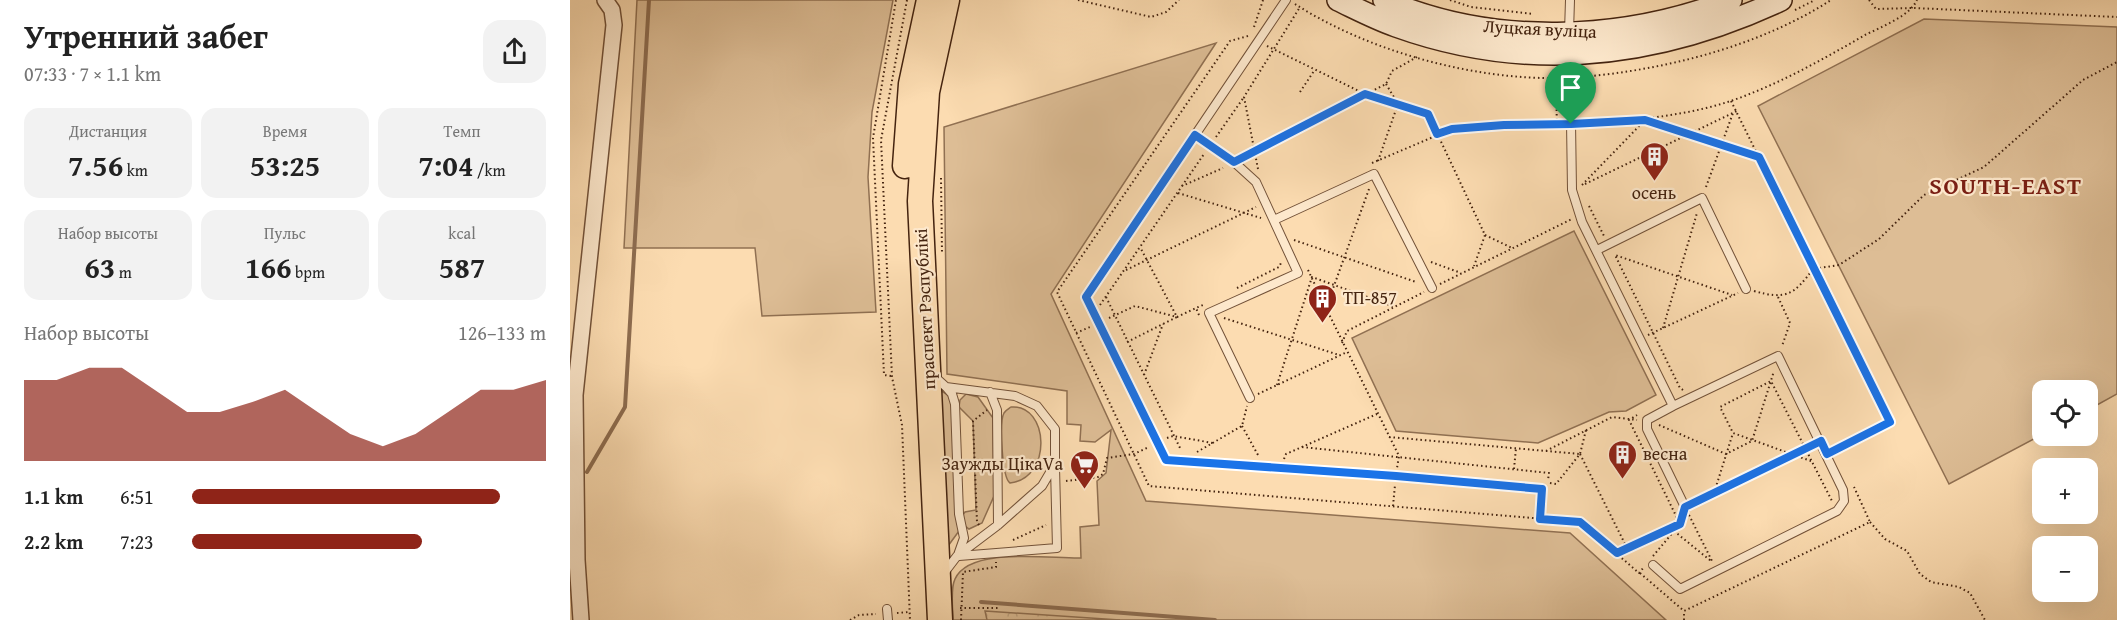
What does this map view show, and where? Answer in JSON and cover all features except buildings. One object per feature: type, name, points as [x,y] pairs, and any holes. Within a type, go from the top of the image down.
[{"type":"main road","name":"праспект Рэспублікі","points":[[925,620],[917,509],[905,152],[911,84],[928,0]]},
{"type":"main road","name":"праспект Рэспублікі","points":[[947,0],[927,92],[921,155],[920,201],[939,589],[950,614]]},
{"type":"street","name":"Луцкая вуліца","points":[[1338,0],[1394,26],[1454,43],[1522,53],[1635,28],[1731,0]]},
{"type":"street","name":"Луцкая вуліца","points":[[1384,0],[1415,12],[1465,24],[1613,52],[1661,44],[1728,23],[1781,0]]},
{"type":"street","points":[[581,620],[577,560],[575,395],[613,33],[614,17],[607,2]]},
{"type":"lane","points":[[1286,0],[1086,297],[1166,460],[1542,489]]},
{"type":"lane","points":[[1570,0],[1572,190],[1580,215],[1596,250],[1673,406]]},
{"type":"lane","points":[[1195,135],[1234,162],[1256,182],[1298,273],[1209,313],[1250,398]]},
{"type":"lane","points":[[1274,220],[1374,174],[1432,288]]},
{"type":"lane","points":[[1596,250],[1702,198],[1746,289]]},
{"type":"lane","points":[[927,350],[933,374],[952,394],[955,404],[959,514],[964,538],[957,556]]},
{"type":"lane","points":[[1650,565],[1680,589],[1837,512],[1844,501],[1843,490],[1827,454],[1778,357],[1647,420],[1647,429],[1685,507]]},
{"type":"lane","points":[[946,387],[1015,396],[1037,406],[1055,429],[1057,548],[957,556]]},
{"type":"lane","points":[[990,392],[997,410],[998,525]]},
{"type":"lane","points":[[939,589],[946,569],[957,556],[998,525],[1042,486],[1055,464]]},
{"type":"lane","points":[[887,609],[888,620]]},
{"type":"path","points":[[892,377],[884,375],[873,138],[896,0]]},
{"type":"path","points":[[907,0],[881,140],[892,377],[902,425],[910,620]]},
{"type":"path","points":[[1078,0],[1151,17],[1166,12],[1179,0]]},
{"type":"path","points":[[1263,0],[1252,35],[1230,40],[1057,292],[1149,486],[1580,522],[1684,611],[1684,620]]},
{"type":"path","points":[[1869,0],[1876,9],[1914,8],[2117,17]]},
{"type":"path","points":[[1581,134],[1581,124],[1645,120],[1731,101],[1802,71],[1914,8],[1917,0]]},
{"type":"path","points":[[1263,178],[1254,150],[1244,98],[1300,7]]},
{"type":"path","points":[[1258,41],[1314,71],[1365,94],[1428,114],[1485,235],[1512,248]]},
{"type":"path","points":[[1094,313],[1182,186],[1386,84],[1392,71],[1417,57]]},
{"type":"path","points":[[1640,338],[1746,289],[1778,297],[1798,288],[1813,269],[1839,264],[1879,239],[1924,195],[1984,167],[2083,80],[2117,62]]},
{"type":"path","points":[[1300,92],[1314,71]]},
{"type":"path","points":[[1556,78],[1557,132]]},
{"type":"path","points":[[1386,84],[1398,104]]},
{"type":"path","points":[[1731,101],[1890,422],[1827,454]]},
{"type":"path","points":[[1398,104],[1347,257],[1326,309],[1399,456]]},
{"type":"path","points":[[1582,185],[1737,111]]},
{"type":"path","points":[[1663,328],[1702,198],[1732,113]]},
{"type":"path","points":[[1645,120],[1759,157]]},
{"type":"path","points":[[1582,185],[1645,120]]},
{"type":"path","points":[[1368,165],[1452,129],[1504,125],[1571,124]]},
{"type":"path","points":[[1378,160],[1384,170]]},
{"type":"path","points":[[941,168],[942,261]]},
{"type":"path","points":[[1582,175],[1584,194]]},
{"type":"path","points":[[1123,271],[1243,213],[1259,205],[1265,219],[1243,213],[1178,193]]},
{"type":"path","points":[[1587,203],[1680,388],[1688,391]]},
{"type":"path","points":[[1342,343],[1347,330],[1580,215]]},
{"type":"path","points":[[1473,267],[1485,235]]},
{"type":"path","points":[[1294,240],[1432,288]]},
{"type":"path","points":[[1140,247],[1177,316]]},
{"type":"path","points":[[1615,255],[1732,295]]},
{"type":"path","points":[[1227,293],[1279,267],[1282,258]]},
{"type":"path","points":[[1430,261],[1461,273]]},
{"type":"path","points":[[1277,385],[1312,277],[1395,307]]},
{"type":"path","points":[[1106,297],[1181,452],[1188,453]]},
{"type":"path","points":[[1546,451],[1612,417],[1647,420],[1726,454],[1752,441],[1790,323],[1778,297]]},
{"type":"path","points":[[1127,342],[1206,303]]},
{"type":"path","points":[[1076,333],[1135,306],[1177,316]]},
{"type":"path","points":[[1196,308],[1340,356]]},
{"type":"path","points":[[1196,308],[1200,318]]},
{"type":"path","points":[[1143,375],[1163,324]]},
{"type":"path","points":[[1772,350],[1782,345]]},
{"type":"path","points":[[1782,345],[1788,356]]},
{"type":"path","points":[[1205,454],[1194,453],[1242,426],[1250,398],[1347,352]]},
{"type":"path","points":[[1771,381],[1720,407],[1733,433],[1811,461]]},
{"type":"path","points":[[1771,381],[1834,504]]},
{"type":"path","points":[[1276,459],[1284,460],[1286,454],[1377,414]]},
{"type":"path","points":[[1242,426],[1259,458],[1248,457]]},
{"type":"path","points":[[1302,447],[1549,473],[1548,483],[1556,484],[1580,454],[1586,430]]},
{"type":"path","points":[[1714,493],[1733,433]]},
{"type":"path","points":[[1063,484],[1071,480],[1098,477],[1103,474],[1107,458],[1134,454],[1173,435],[1213,443]]},
{"type":"path","points":[[1388,437],[1580,454]]},
{"type":"path","points":[[1653,556],[1680,524],[1685,507],[1821,441]]},
{"type":"path","points":[[1514,469],[1516,448]]},
{"type":"path","points":[[1580,454],[1627,548]]},
{"type":"path","points":[[1851,481],[1870,522],[1885,539],[1907,551],[1920,574],[1931,582],[1959,587],[1970,594],[1985,620]]},
{"type":"path","points":[[1540,519],[1542,489]]},
{"type":"path","points":[[1674,531],[1713,563],[1685,507]]},
{"type":"path","points":[[1684,611],[1870,522]]},
{"type":"path","points":[[1617,553],[1680,524]]},
{"type":"path","points":[[1639,573],[1650,565]]},
{"type":"path","points":[[950,614],[963,572]]},
{"type":"path","points":[[950,614],[999,608]]},
{"type":"path","points":[[950,614],[961,620]]},
{"type":"green space","points":[[637,0],[893,0],[872,112],[868,177],[876,312],[762,316],[755,248],[624,248]]},
{"type":"green space","points":[[1924,19],[2117,27],[2117,394],[2098,404],[2098,380],[2032,380],[2032,440],[1949,484],[1758,106]]},
{"type":"green space","points":[[1216,43],[1051,294],[1146,501],[1570,533],[1666,620],[953,620],[953,583],[963,569],[977,562],[1012,556],[1081,558],[1080,527],[1099,525],[1097,481],[1106,473],[1111,430],[1095,442],[1080,441],[1081,425],[1067,424],[1067,391],[947,374],[944,127]]},
{"type":"green space","points":[[1574,231],[1656,395],[1626,411],[1609,412],[1538,443],[1396,431],[1352,338]]},
{"type":"green space","points":[[940,390],[948,395],[952,405],[959,531],[948,546]]},
{"type":"green space","points":[[966,394],[978,397],[993,418],[994,496],[982,523],[969,529],[964,525],[962,516],[965,512],[976,510],[973,421],[959,407],[960,400]]},
{"type":"green space","points":[[1011,407],[1024,409],[1033,417],[1039,428],[1041,442],[1034,469],[1024,478],[1010,483],[1003,461],[1002,418],[1006,410]]},
{"type":"green space","points":[[985,611],[1120,620],[987,620]]},
{"type":"waterway","points":[[587,472],[625,407],[649,0]]},
{"type":"waterway","points":[[981,602],[1215,620]]},
{"type":"place","name":"осень","points":[[1654,182]]},
{"type":"place","name":"ТП-857","points":[[1322,324]]},
{"type":"place","name":"весна","points":[[1622,480]]},
{"type":"place","name":"Заужды ЦікаVа","points":[[1084,490]]},
{"type":"district","name":"SOUTH-EAST","points":[[2006,186]]},
{"type":"route","points":[[1365,94],[1428,114],[1437,134],[1452,129],[1504,125],[1571,124],[1645,120],[1759,157],[1890,422],[1827,454],[1821,441],[1685,507],[1680,524],[1617,553],[1580,522],[1540,519],[1542,489],[1166,460],[1086,297],[1195,135],[1234,162],[1365,94]]}]
